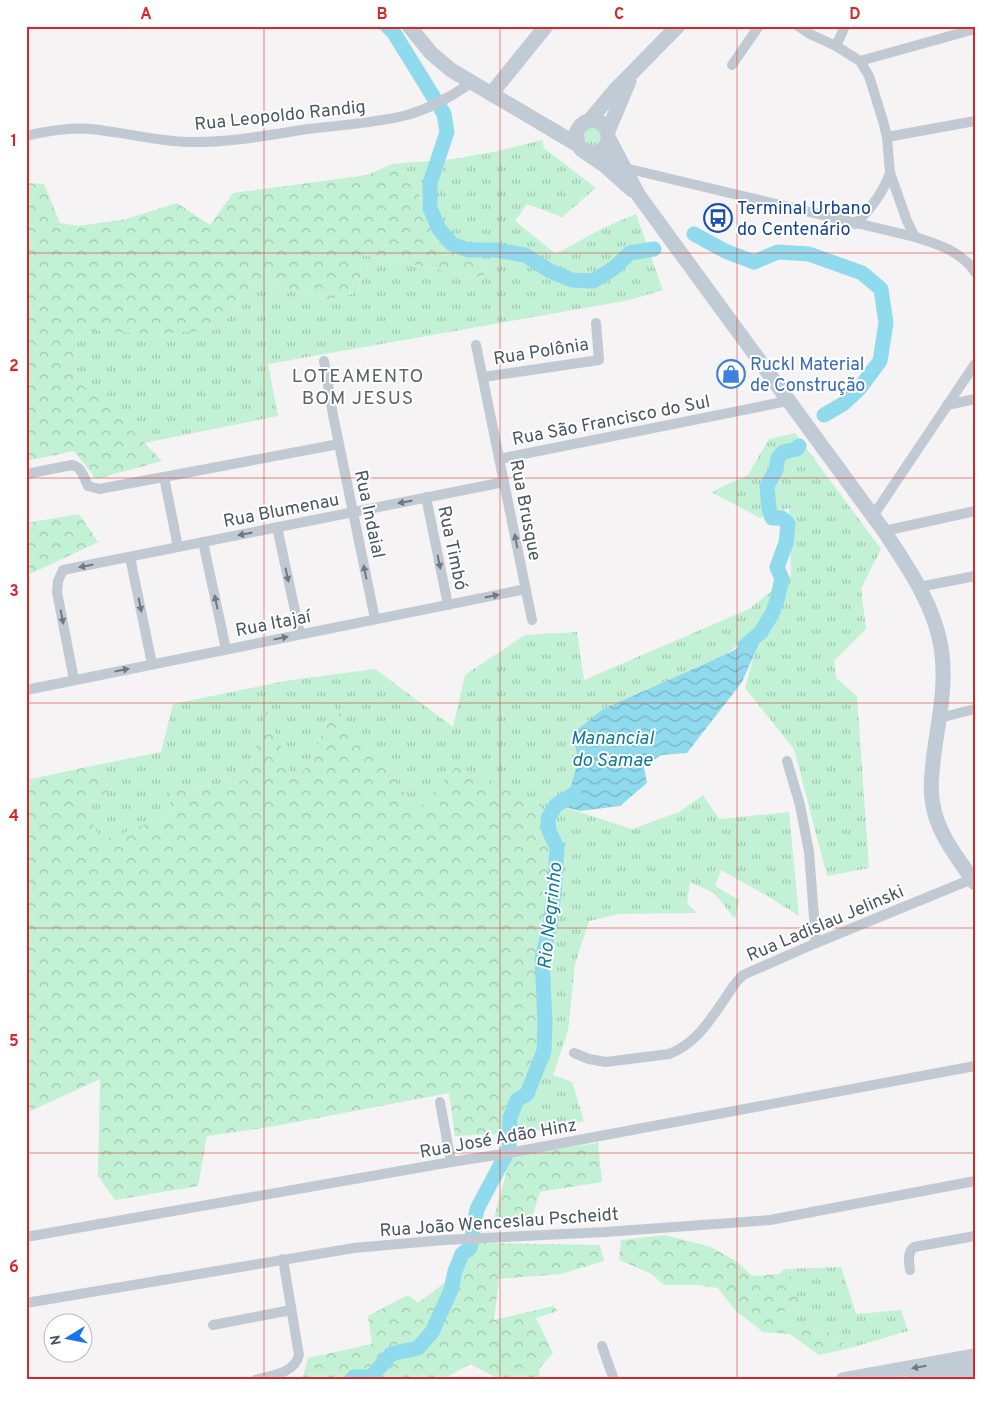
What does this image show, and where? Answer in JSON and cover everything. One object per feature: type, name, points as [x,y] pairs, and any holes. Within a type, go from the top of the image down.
[{"type":"main road","points":[[409,26],[431,53],[451,70],[588,150],[607,145],[608,135],[619,102],[636,68]]},
{"type":"main road","points":[[491,94],[546,26]]},
{"type":"main road","points":[[639,196],[588,150],[576,133],[678,26]]},
{"type":"main road","points":[[548,128],[561,128],[586,122],[600,122],[639,196],[884,531],[919,587],[933,619],[942,648],[942,688],[931,780],[934,811],[946,838],[974,879]]},
{"type":"main road","points":[[912,1380],[975,1356]]},
{"type":"main road","points":[[844,1380],[949,1367],[975,1369]]},
{"type":"street","points":[[732,65],[759,26]]},
{"type":"street","points":[[798,26],[860,61],[872,84],[887,137],[890,173],[907,221],[915,237]]},
{"type":"street","points":[[836,46],[845,26]]},
{"type":"street","points":[[860,61],[975,28]]},
{"type":"street","name":"Rua Leopoldo Randig","points":[[26,136],[55,130],[92,129],[164,141],[231,140],[381,120],[408,114],[434,104],[471,83]]},
{"type":"street","points":[[887,137],[975,121]]},
{"type":"street","points":[[588,150],[625,168],[915,237],[943,246],[960,256],[975,272]]},
{"type":"street","points":[[855,224],[867,212],[885,187],[890,173]]},
{"type":"street","name":"Rua Polônia","points":[[483,376],[599,360],[596,323]]},
{"type":"street","name":"Rua Brusque","points":[[476,346],[532,620]]},
{"type":"street","name":"Rua Indaial","points":[[324,361],[332,415],[375,619]]},
{"type":"street","points":[[873,516],[975,364]]},
{"type":"street","points":[[947,405],[975,399]]},
{"type":"street","name":"Rua São Francisco do Sul","points":[[499,458],[788,401]]},
{"type":"street","points":[[26,474],[72,465],[77,466],[88,486],[99,489],[339,444]]},
{"type":"street","points":[[164,477],[178,547]]},
{"type":"street","name":"Rua Blumenau","points":[[74,680],[57,592],[58,581],[64,570],[504,482]]},
{"type":"street","name":"Rua Timbó","points":[[426,497],[448,605]]},
{"type":"street","points":[[884,531],[975,511]]},
{"type":"street","points":[[277,527],[300,634]]},
{"type":"street","points":[[203,542],[226,649]]},
{"type":"street","points":[[130,557],[152,664]]},
{"type":"street","points":[[919,587],[975,576]]},
{"type":"street","name":"Rua Itajaí","points":[[26,690],[526,589]]},
{"type":"street","points":[[939,718],[975,709]]},
{"type":"street","points":[[787,760],[800,805],[809,852],[816,943]]},
{"type":"street","name":"Rua Ladislau Jelinski","points":[[574,1053],[589,1059],[606,1062],[669,1054],[688,1044],[709,1023],[736,981],[743,976],[816,943],[974,879]]},
{"type":"street","name":"Rua José Adão Hinz","points":[[26,1237],[520,1151],[975,1066]]},
{"type":"street","points":[[440,1102],[451,1162]]},
{"type":"street","name":"Rua João Wenceslau Pscheidt","points":[[26,1304],[354,1248],[770,1220],[975,1181]]},
{"type":"street","points":[[910,1270],[909,1254],[910,1250],[914,1247],[975,1236]]},
{"type":"street","points":[[255,1380],[289,1370],[297,1363],[299,1355],[283,1259]]},
{"type":"street","points":[[214,1324],[291,1310]]},
{"type":"street","points":[[602,1346],[614,1380]]},
{"type":"green space","points":[[596,126],[603,138],[594,148],[584,144],[583,131]]},
{"type":"green space","points":[[542,140],[544,148],[596,188],[562,217],[527,204],[515,221],[556,254],[603,228],[636,214],[663,290],[630,300],[268,364],[278,416],[144,443],[74,378],[77,330],[219,330],[256,280],[329,300],[358,292],[363,255],[483,278],[487,263],[435,240],[414,180],[392,164],[454,159]]},
{"type":"green space","points":[[392,164],[414,180],[435,240],[487,263],[483,278],[363,255],[358,292],[329,300],[256,280],[219,330],[153,334],[77,330],[74,378],[116,414],[162,461],[96,479],[74,451],[26,461],[26,240],[28,239],[26,183],[44,184],[60,223],[79,226],[126,219],[177,203],[210,225],[233,193],[367,175]]},
{"type":"green space","points":[[795,433],[881,549],[861,589],[866,629],[834,661],[836,678],[857,696],[869,868],[827,876],[794,749],[745,688],[765,617],[729,653],[603,709],[573,733],[578,761],[571,786],[557,805],[632,829],[679,812],[703,795],[719,819],[789,812],[799,916],[721,870],[715,886],[739,900],[735,919],[714,893],[690,882],[687,903],[697,913],[619,914],[589,921],[575,964],[568,1031],[553,1075],[572,1082],[584,1121],[553,1129],[500,1134],[520,1087],[552,1037],[548,967],[561,868],[417,811],[387,766],[332,705],[312,763],[293,780],[267,711],[246,780],[171,791],[168,816],[101,842],[84,806],[112,789],[87,767],[161,752],[173,704],[291,680],[375,669],[453,727],[465,675],[525,635],[577,632],[584,680],[749,609],[791,576],[789,508],[760,518],[711,492],[748,475],[769,439]]},
{"type":"green space","points":[[79,514],[98,542],[26,576],[26,523]]},
{"type":"green space","points":[[332,704],[387,766],[417,810],[457,766],[540,802],[561,868],[548,967],[552,1037],[520,1087],[500,1134],[455,1136],[449,1093],[270,1127],[207,1136],[198,1186],[115,1200],[98,1176],[100,1079],[26,1113],[26,780],[87,767],[112,789],[84,806],[101,841],[168,816],[171,791],[246,780],[267,710],[293,779],[312,763]]},
{"type":"green space","points":[[598,1143],[602,1182],[540,1192],[530,1223],[492,1225],[511,1155]]},
{"type":"green space","points":[[665,1235],[711,1247],[737,1262],[752,1276],[779,1274],[784,1269],[796,1282],[796,1293],[801,1308],[775,1313],[777,1323],[826,1330],[850,1348],[819,1355],[790,1334],[763,1332],[736,1311],[718,1288],[697,1285],[664,1285],[650,1273],[619,1260],[621,1240]]},
{"type":"green space","points":[[478,1243],[600,1245],[604,1261],[561,1274],[499,1279],[494,1320],[553,1306],[558,1311],[536,1318],[553,1353],[539,1369],[540,1380],[500,1380],[470,1364],[442,1380],[295,1380],[303,1376],[308,1358],[372,1344],[368,1316],[408,1295],[418,1303],[447,1281],[455,1251]]},
{"type":"green space","points":[[841,1267],[856,1314],[901,1310],[908,1331],[850,1348],[826,1330],[777,1323],[774,1313],[801,1308],[796,1293],[796,1282],[784,1269]]},
{"type":"water","name":"Manancial do Samae","points":[[761,631],[757,648],[742,682],[687,753],[661,755],[644,767],[647,783],[620,806],[580,811],[557,805],[571,786],[578,761],[573,733],[603,709],[729,653]]},
{"type":"waterway","name":"Rio Negrinho","points":[[387,26],[394,33],[444,114],[447,132],[430,183],[430,208],[439,229],[452,244],[468,250],[496,250],[525,255],[550,271],[572,280],[593,281],[614,268],[630,253],[654,249]]},
{"type":"waterway","name":"Rio Negrinho","points":[[694,234],[725,251],[754,262],[778,252],[809,254],[862,273],[881,289],[886,323],[880,361],[859,389],[843,404],[824,415]]},
{"type":"waterway","name":"Rio Negrinho","points":[[745,646],[761,632],[772,614],[782,579],[777,567],[786,543],[788,524],[782,518],[772,518],[769,509],[767,486],[776,470],[778,458],[783,452],[797,449],[799,446]]},
{"type":"waterway","name":"Rio Negrinho","points":[[351,1380],[354,1377],[371,1377],[391,1354],[418,1348],[432,1332],[451,1290],[455,1271],[462,1254],[470,1248],[477,1209],[509,1149],[510,1118],[517,1100],[527,1094],[544,1051],[545,1022],[542,959],[550,926],[557,847],[549,831],[548,818],[556,805],[574,794]]},
{"type":"place","name":"Terminal Urbano do Centenário","points":[[718,218]]},
{"type":"place","name":"Ruckl Material de Construção","points":[[731,374]]},
{"type":"district","name":"LOTEAMENTO BOM JESUS","points":[[358,386]]}]
